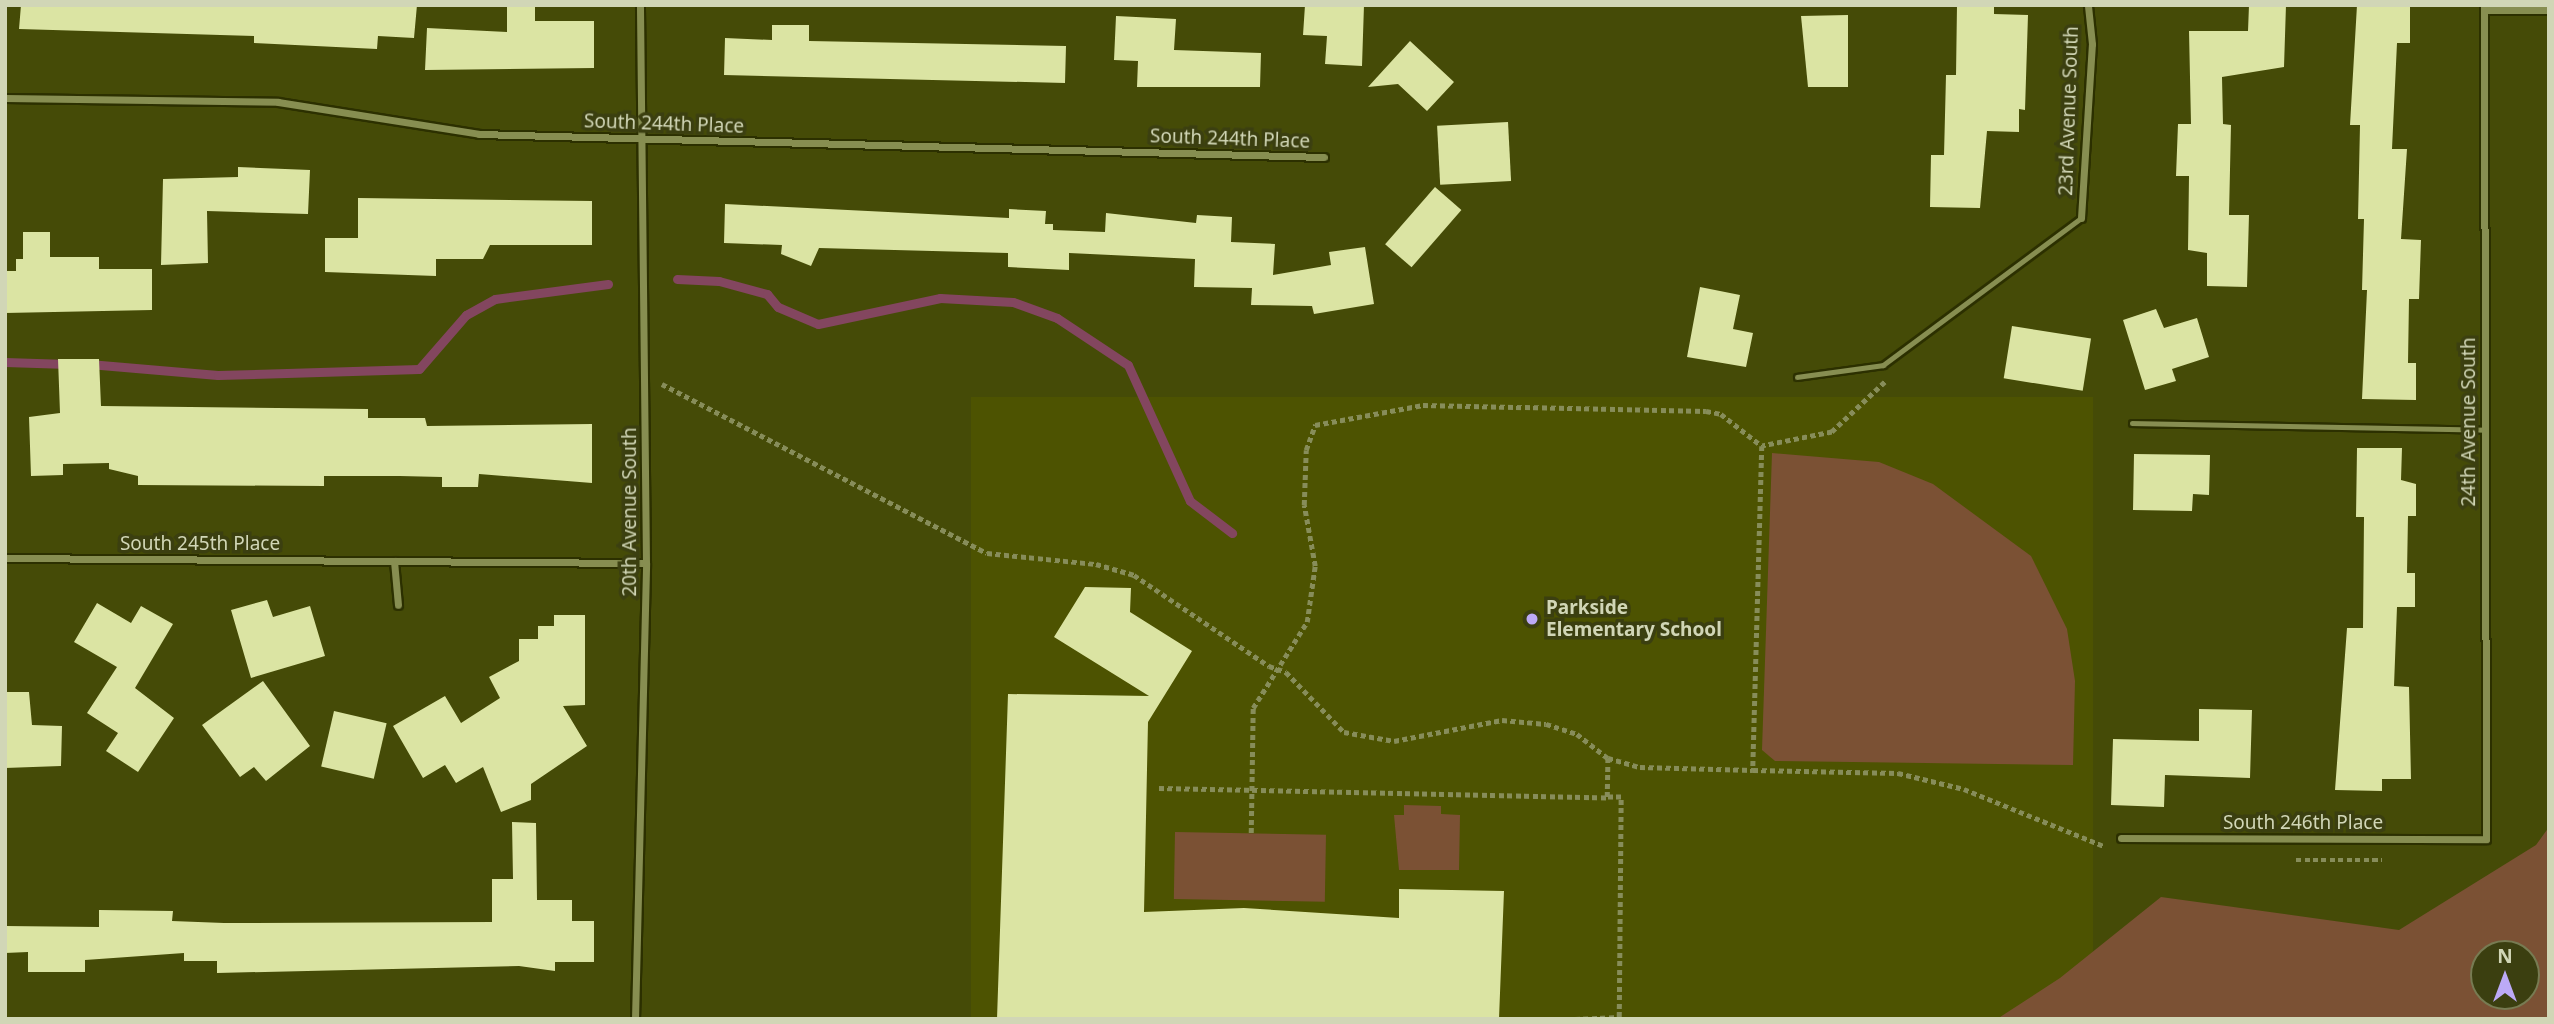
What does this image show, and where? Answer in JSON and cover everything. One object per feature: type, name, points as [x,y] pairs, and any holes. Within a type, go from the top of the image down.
[{"type":"street","name":"20th Avenue South","points":[[635,1019],[646,563],[647,376],[646,139],[640,5]]},
{"type":"street","name":"23rd Avenue South","points":[[2081,218],[2092,44],[2088,5]]},
{"type":"street","points":[[2484,8],[2549,10]]},
{"type":"street","name":"24th Avenue South","points":[[2484,8],[2486,839]]},
{"type":"street","name":"South 244th Place","points":[[5,98],[278,102],[440,131],[1324,157]]},
{"type":"street","name":"South 245th Place","points":[[5,558],[646,563]]},
{"type":"street","points":[[394,561],[398,605]]},
{"type":"street","name":"South 246th Place","points":[[2121,838],[2486,839]]},
{"type":"lane","points":[[1797,377],[1883,365],[2081,218]]},
{"type":"lane","points":[[2132,423],[2485,430]]},
{"type":"path","points":[[1251,833],[1253,708],[1266,679],[1282,670],[1307,622],[1315,566],[1304,505],[1308,435],[1315,425],[1423,405],[1706,411],[1721,414],[1762,446],[1832,432],[1885,384],[1883,365]]},
{"type":"path","points":[[647,376],[987,553],[1096,564],[1134,575],[1282,670],[1344,732],[1394,741],[1502,720],[1546,724],[1577,734],[1608,758],[1669,772],[1753,770],[1898,773],[1964,789],[2113,850]]},
{"type":"path","points":[[1753,770],[1762,446]]},
{"type":"path","points":[[1606,797],[1608,758]]},
{"type":"path","points":[[1159,788],[1621,797],[1619,1017],[1575,1019]]},
{"type":"path","points":[[2288,860],[2397,860]]},
{"type":"shaded area","name":"Parkside Elementary School","points":[[971,397],[2093,397],[2093,1019],[971,1019]]},
{"type":"shaded area","points":[[1772,453],[1879,462],[1933,484],[2031,556],[2067,629],[2075,681],[2073,765],[1775,761],[1762,750]]},
{"type":"shaded area","points":[[1404,805],[1441,806],[1441,814],[1460,815],[1459,870],[1399,870],[1394,815],[1404,815]]},
{"type":"shaded area","points":[[2549,827],[2549,1019],[1997,1019],[2060,978],[2161,897],[2399,930],[2536,845]]},
{"type":"shaded area","points":[[1175,832],[1326,835],[1325,902],[1174,899]]},
{"type":"building","points":[[21,5],[417,5],[414,38],[378,36],[377,49],[254,43],[254,36],[19,29]]},
{"type":"building","points":[[507,5],[535,5],[535,21],[594,21],[594,68],[425,70],[427,28],[507,32]]},
{"type":"building","points":[[1305,5],[1364,5],[1362,66],[1325,64],[1327,36],[1303,35]]},
{"type":"building","points":[[1957,5],[1994,5],[1994,14],[2028,15],[2025,110],[2019,109],[2019,132],[1987,131],[1980,208],[1930,207],[1931,155],[1944,155],[1946,75],[1956,75]]},
{"type":"building","points":[[2249,5],[2286,5],[2284,67],[2222,77],[2223,124],[2231,125],[2229,215],[2249,215],[2247,287],[2207,286],[2207,253],[2188,250],[2189,176],[2176,176],[2178,124],[2191,124],[2189,31],[2248,31]]},
{"type":"building","points":[[2357,5],[2410,5],[2410,43],[2397,43],[2392,149],[2407,149],[2401,239],[2421,240],[2419,299],[2409,299],[2408,363],[2416,363],[2416,400],[2362,399],[2367,290],[2362,290],[2364,219],[2358,219],[2360,125],[2350,125]]},
{"type":"building","points":[[1848,15],[1848,87],[1808,87],[1801,16]]},
{"type":"building","points":[[1116,16],[1176,19],[1174,50],[1261,53],[1260,87],[1137,87],[1138,61],[1114,60]]},
{"type":"building","points":[[772,25],[809,25],[809,41],[1066,46],[1065,83],[724,75],[725,38],[772,40]]},
{"type":"building","points":[[1410,41],[1454,82],[1427,111],[1398,84],[1368,87]]},
{"type":"building","points":[[1508,122],[1511,181],[1440,185],[1437,126]]},
{"type":"building","points":[[238,167],[310,170],[308,214],[207,211],[208,263],[161,265],[163,179],[238,177]]},
{"type":"building","points":[[1435,187],[1461,210],[1412,267],[1385,244]]},
{"type":"building","points":[[358,198],[592,201],[592,245],[490,245],[483,259],[436,259],[436,276],[325,272],[325,238],[358,238]]},
{"type":"building","points":[[725,204],[1009,218],[1009,209],[1046,211],[1045,224],[1053,224],[1053,230],[1105,232],[1106,213],[1196,223],[1197,215],[1232,217],[1231,242],[1275,244],[1273,275],[1331,265],[1329,252],[1365,247],[1374,304],[1314,314],[1312,306],[1251,305],[1252,288],[1194,287],[1195,259],[1069,253],[1069,270],[1008,267],[1008,253],[819,248],[811,266],[781,254],[782,245],[724,243]]},
{"type":"building","points":[[23,232],[50,232],[50,257],[99,257],[99,269],[152,269],[152,310],[5,313],[5,271],[16,271],[16,259],[23,259]]},
{"type":"building","points":[[1700,287],[1740,295],[1733,329],[1753,333],[1746,367],[1687,357]]},
{"type":"building","points":[[2156,309],[2164,328],[2197,318],[2209,357],[2172,369],[2176,381],[2145,390],[2123,320]]},
{"type":"building","points":[[2012,326],[2091,339],[2083,391],[2004,378]]},
{"type":"building","points":[[58,359],[99,359],[101,406],[368,409],[368,418],[425,418],[427,426],[592,424],[592,483],[479,474],[478,487],[442,487],[442,477],[400,476],[324,476],[324,486],[138,485],[138,476],[109,469],[109,463],[63,464],[63,475],[31,476],[29,417],[60,413]]},
{"type":"building","points":[[2357,448],[2402,448],[2401,480],[2416,484],[2416,516],[2408,516],[2407,573],[2415,573],[2415,607],[2397,607],[2394,686],[2409,687],[2411,779],[2382,779],[2382,791],[2335,790],[2347,628],[2363,628],[2364,517],[2356,517]]},
{"type":"building","points":[[2134,454],[2210,455],[2209,495],[2193,494],[2192,511],[2133,510]]},
{"type":"building","points":[[1085,587],[1131,588],[1130,612],[1192,651],[1148,722],[1144,912],[1244,908],[1399,918],[1399,889],[1504,891],[1499,1019],[997,1019],[1008,694],[1149,696],[1054,637]]},
{"type":"building","points":[[267,600],[273,617],[310,606],[325,656],[251,678],[231,610]]},
{"type":"building","points":[[97,603],[131,623],[141,606],[173,624],[135,688],[174,718],[138,772],[106,751],[118,733],[87,713],[117,667],[74,642]]},
{"type":"building","points":[[554,615],[585,615],[585,705],[563,706],[587,746],[531,784],[531,800],[501,812],[483,767],[456,783],[445,765],[423,778],[393,726],[445,696],[461,723],[500,698],[489,677],[519,661],[519,639],[538,639],[538,626],[554,626]]},
{"type":"building","points":[[263,681],[310,746],[266,781],[254,767],[240,777],[202,725]]},
{"type":"building","points":[[5,692],[29,692],[32,725],[62,726],[61,766],[5,768]]},
{"type":"building","points":[[2199,709],[2252,710],[2250,778],[2165,775],[2164,807],[2111,805],[2113,739],[2199,741]]},
{"type":"building","points":[[334,711],[387,723],[374,779],[321,767]]},
{"type":"building","points":[[512,822],[536,823],[537,900],[572,900],[572,921],[594,921],[594,962],[555,962],[555,971],[519,966],[217,973],[217,961],[184,961],[184,953],[85,960],[85,972],[28,972],[28,952],[5,953],[5,926],[99,927],[99,910],[173,911],[172,921],[224,923],[492,922],[492,879],[513,879]]},
{"type":"waterway","points":[[677,279],[719,281],[767,294],[778,307],[818,324],[940,298],[1013,302],[1057,318],[1128,365],[1190,501],[1232,533]]},
{"type":"waterway","points":[[89,364],[218,375],[419,369],[466,315],[495,299],[608,284]]},
{"type":"waterway","points":[[5,362],[68,364]]},
{"type":"place","name":"Parkside Elementary School","points":[[1532,619]]}]
